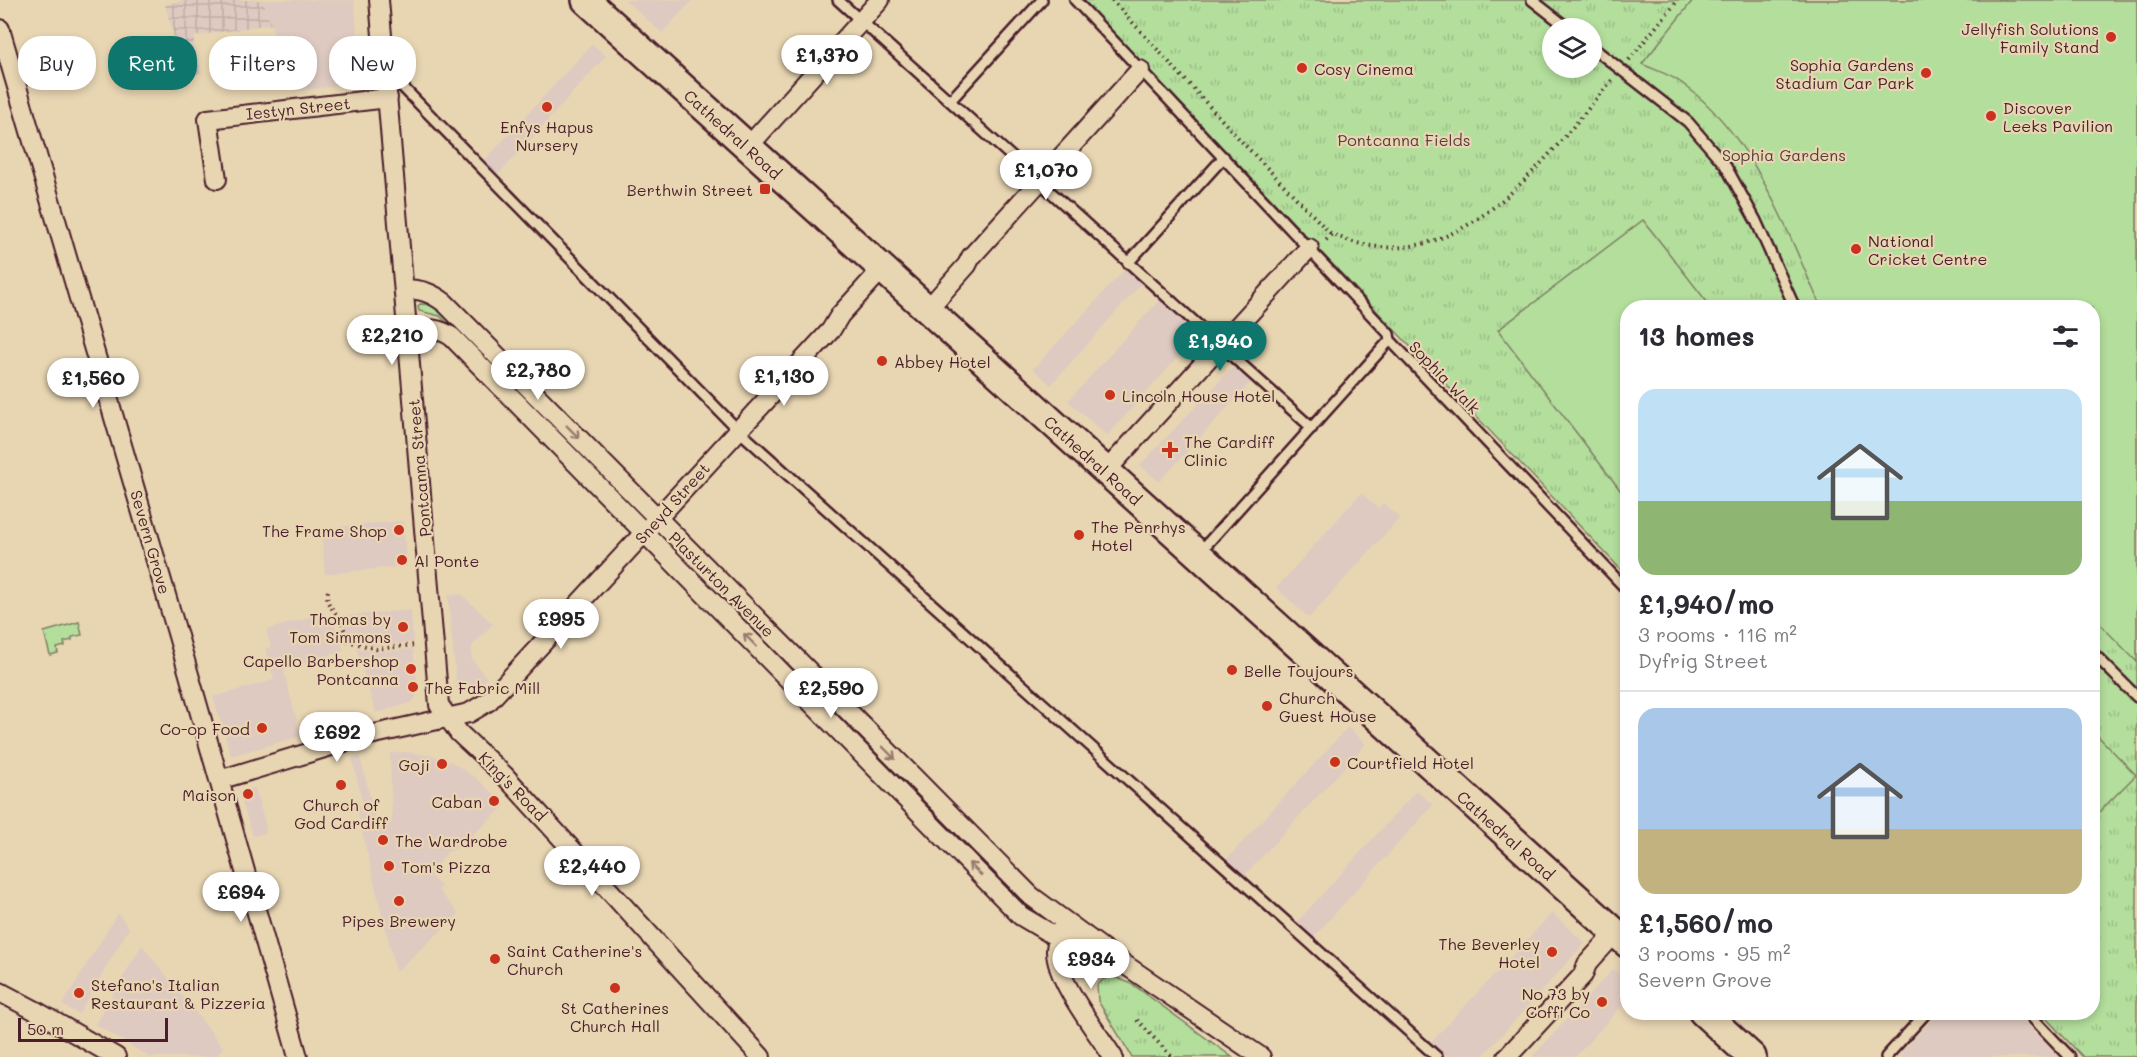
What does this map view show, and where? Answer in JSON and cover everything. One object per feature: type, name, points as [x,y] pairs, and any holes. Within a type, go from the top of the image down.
[{"type":"main road","name":"Cathedral Road","points":[[586,0],[1620,938]]},
{"type":"main road","points":[[1712,1020],[1752,1057]]},
{"type":"street","name":"Pontcanna Street","points":[[379,0],[383,36]]},
{"type":"street","points":[[747,148],[880,0]]},
{"type":"street","name":"Severn Grove","points":[[0,29],[298,1057]]},
{"type":"street","points":[[927,310],[967,265],[970,257],[1140,70]]},
{"type":"street","name":"Pontcanna Street","points":[[387,90],[439,705],[448,718]]},
{"type":"street","name":"Iestyn Street","points":[[217,179],[208,119],[388,98]]},
{"type":"street","points":[[1106,472],[1220,346],[1315,247]]},
{"type":"street","name":"Sneyd Street","points":[[448,718],[469,713],[489,701],[645,533],[656,517],[831,330],[840,315],[882,269]]},
{"type":"street","name":"Plasturton Avenue","points":[[404,289],[417,289],[432,294],[445,303],[1031,896],[1121,962]]},
{"type":"street","name":"Plasturton Avenue","points":[[407,330],[436,329],[452,337],[1027,920],[1058,938],[1121,962]]},
{"type":"street","points":[[219,780],[361,737],[448,718]]},
{"type":"street","name":"King's Road","points":[[448,718],[459,733],[504,775],[761,1057]]},
{"type":"street","points":[[1065,920],[1058,938],[1057,958],[1066,983],[1113,1057]]},
{"type":"street","points":[[1507,1057],[1583,975],[1587,964],[1620,940]]},
{"type":"street","points":[[1121,962],[1261,1057]]},
{"type":"street","points":[[0,992],[116,1057]]},
{"type":"lane","points":[[838,0],[1312,428]]},
{"type":"lane","points":[[950,101],[1042,0]]},
{"type":"lane","points":[[1075,0],[1224,157],[1315,247],[1389,334],[1390,340]]},
{"type":"lane","points":[[1532,0],[1555,18]]},
{"type":"lane","points":[[1602,55],[1688,122],[1725,165],[1756,221],[1791,300]]},
{"type":"lane","points":[[406,90],[738,430],[1437,1057]]},
{"type":"lane","points":[[1128,263],[1224,157]]},
{"type":"lane","name":"Sophia Walk","points":[[1198,555],[1390,340],[1620,583]]},
{"type":"lane","points":[[2100,660],[2137,697]]},
{"type":"lane","points":[[1886,1057],[1920,1020]]},
{"type":"lane","points":[[2035,1020],[2070,1057]]},
{"type":"path","points":[[1112,0],[1243,143],[1332,234],[1369,246],[1393,248],[1418,246],[1458,231],[1494,207],[1520,185],[1621,70],[1678,0]]},
{"type":"path","points":[[1315,247],[1332,234]]},
{"type":"path","points":[[328,591],[327,604],[338,618],[348,640],[376,648],[419,644]]},
{"type":"path","points":[[1137,1020],[1172,1057]]},
{"type":"shaded area","points":[[184,0],[268,0],[264,4],[271,24],[196,36],[174,36],[165,5]]},
{"type":"shaded area","points":[[268,0],[354,0],[357,36],[329,36],[329,87],[317,88],[317,36],[275,36],[264,3]]},
{"type":"shaded area","points":[[625,0],[693,0],[662,33]]},
{"type":"shaded area","name":"Enfys Hapus Nursery","points":[[592,44],[606,56],[498,175],[484,161]]},
{"type":"shaded area","points":[[197,57],[202,73],[197,74]]},
{"type":"shaded area","points":[[1126,268],[1142,283],[1051,385],[1033,369]]},
{"type":"shaded area","points":[[1160,299],[1199,334],[1107,436],[1068,401]]},
{"type":"shaded area","points":[[1234,366],[1251,382],[1159,482],[1140,465]]},
{"type":"shaded area","points":[[1361,493],[1378,508],[1383,503],[1400,518],[1309,618],[1276,588]]},
{"type":"shaded area","points":[[403,521],[407,566],[325,574],[321,528]]},
{"type":"shaded area","points":[[461,594],[493,624],[472,646],[471,658],[487,678],[475,691],[457,692],[448,596]]},
{"type":"shaded area","points":[[411,610],[413,642],[375,646],[355,640],[354,635],[349,636],[340,616]]},
{"type":"shaded area","points":[[324,613],[334,621],[344,651],[286,669],[284,672],[301,736],[231,756],[213,697],[274,680],[265,649],[271,647],[266,630]]},
{"type":"shaded area","points":[[356,648],[379,652],[413,649],[418,688],[415,700],[376,713]]},
{"type":"shaded area","points":[[1348,727],[1366,744],[1244,876],[1226,860]]},
{"type":"shaded area","points":[[407,752],[435,756],[455,764],[475,777],[506,805],[460,846],[448,852],[429,874],[441,887],[438,890],[459,914],[396,972],[356,807],[363,804],[352,758],[360,756],[377,826],[392,823],[390,753]]},
{"type":"shaded area","points":[[255,788],[266,833],[253,836],[239,792]]},
{"type":"shaded area","points":[[1417,790],[1433,805],[1313,938],[1296,923]]},
{"type":"shaded area","points":[[118,913],[129,928],[79,1014],[62,1005]]},
{"type":"shaded area","points":[[1552,913],[1585,943],[1482,1057],[1446,1057],[1430,1043]]},
{"type":"shaded area","points":[[142,945],[223,1047],[216,1057],[149,1057],[95,1024]]},
{"type":"shaded area","points":[[1613,969],[1620,976],[1620,1008],[1575,1057],[1532,1057]]},
{"type":"shaded area","points":[[1931,1020],[2023,1020],[2059,1057],[1897,1057]]},
{"type":"green space","name":"Sophia Gardens","points":[[1083,0],[2137,0],[2137,1057],[2083,1057],[2048,1020],[2100,1020],[2100,300],[1620,300],[1620,569]]},
{"type":"green space","points":[[1693,0],[2137,0],[2137,662],[2100,624],[2100,300],[1818,300],[1766,186],[1730,131],[1708,106],[1683,84],[1669,75],[1642,64]]},
{"type":"green space","points":[[1643,220],[1706,300],[1620,300],[1620,490],[1498,330]]},
{"type":"green space","points":[[420,304],[435,305],[634,505],[631,508],[440,316],[419,311]]},
{"type":"green space","points":[[669,541],[831,703],[828,707],[665,544]]},
{"type":"green space","points":[[79,622],[82,635],[64,642],[65,646],[57,648],[58,653],[50,655],[44,632]]},
{"type":"green space","points":[[855,733],[859,733],[1026,902],[1023,906],[854,736]]},
{"type":"green space","points":[[2100,738],[2136,775],[2100,811]]},
{"type":"green space","points":[[1112,976],[1132,984],[1232,1057],[1132,1057],[1098,1001],[1097,985]]},
{"type":"place","name":"Jellyfish Solutions Family Stand","points":[[2111,37]]},
{"type":"place","name":"Cosy Cinema","points":[[1302,68]]},
{"type":"place","name":"Sophia Gardens Stadium Car Park","points":[[1926,73]]},
{"type":"place","name":"Enfys Hapus Nursery","points":[[547,107]]},
{"type":"place","name":"Discover Leeks Pavilion","points":[[1991,116]]},
{"type":"place","name":"Berthwin Street","points":[[765,189]]},
{"type":"place","name":"National Cricket Centre","points":[[1856,249]]},
{"type":"place","name":"Abbey Hotel","points":[[882,361]]},
{"type":"place","name":"Lincoln House Hotel","points":[[1110,395]]},
{"type":"place","name":"The Cardiff Clinic","points":[[1170,450]]},
{"type":"place","name":"The Frame Shop","points":[[399,530]]},
{"type":"place","name":"The Penrhys Hotel","points":[[1079,535]]},
{"type":"place","name":"Al Ponte","points":[[402,560]]},
{"type":"place","name":"Thomas by Tom Simmons","points":[[403,627]]},
{"type":"place","name":"Capello Barbershop Pontcanna","points":[[411,669]]},
{"type":"place","name":"Belle Toujours","points":[[1232,670]]},
{"type":"place","name":"The Fabric Mill","points":[[413,687]]},
{"type":"place","name":"Church Guest House","points":[[1267,706]]},
{"type":"place","name":"Co-op Food","points":[[262,728]]},
{"type":"place","name":"Courtfield Hotel","points":[[1335,762]]},
{"type":"place","name":"Goji","points":[[442,764]]},
{"type":"place","name":"Church of God Cardiff","points":[[341,785]]},
{"type":"place","name":"Maison","points":[[248,794]]},
{"type":"place","name":"Caban","points":[[494,801]]},
{"type":"place","name":"The Wardrobe","points":[[383,840]]},
{"type":"place","name":"Tom's Pizza","points":[[389,866]]},
{"type":"place","name":"Pipes Brewery","points":[[399,901]]},
{"type":"place","name":"The Beverley Hotel","points":[[1552,952]]},
{"type":"place","name":"Saint Catherine's Church","points":[[495,959]]},
{"type":"place","name":"St Catherines Church Hall","points":[[615,988]]},
{"type":"place","name":"Stefano's Italian Restaurant & Pizzeria","points":[[79,993]]},
{"type":"place","name":"No 73 by Coffi Co","points":[[1602,1002]]},
{"type":"park label","name":"Pontcanna Fields","points":[[1404,139]]}]
